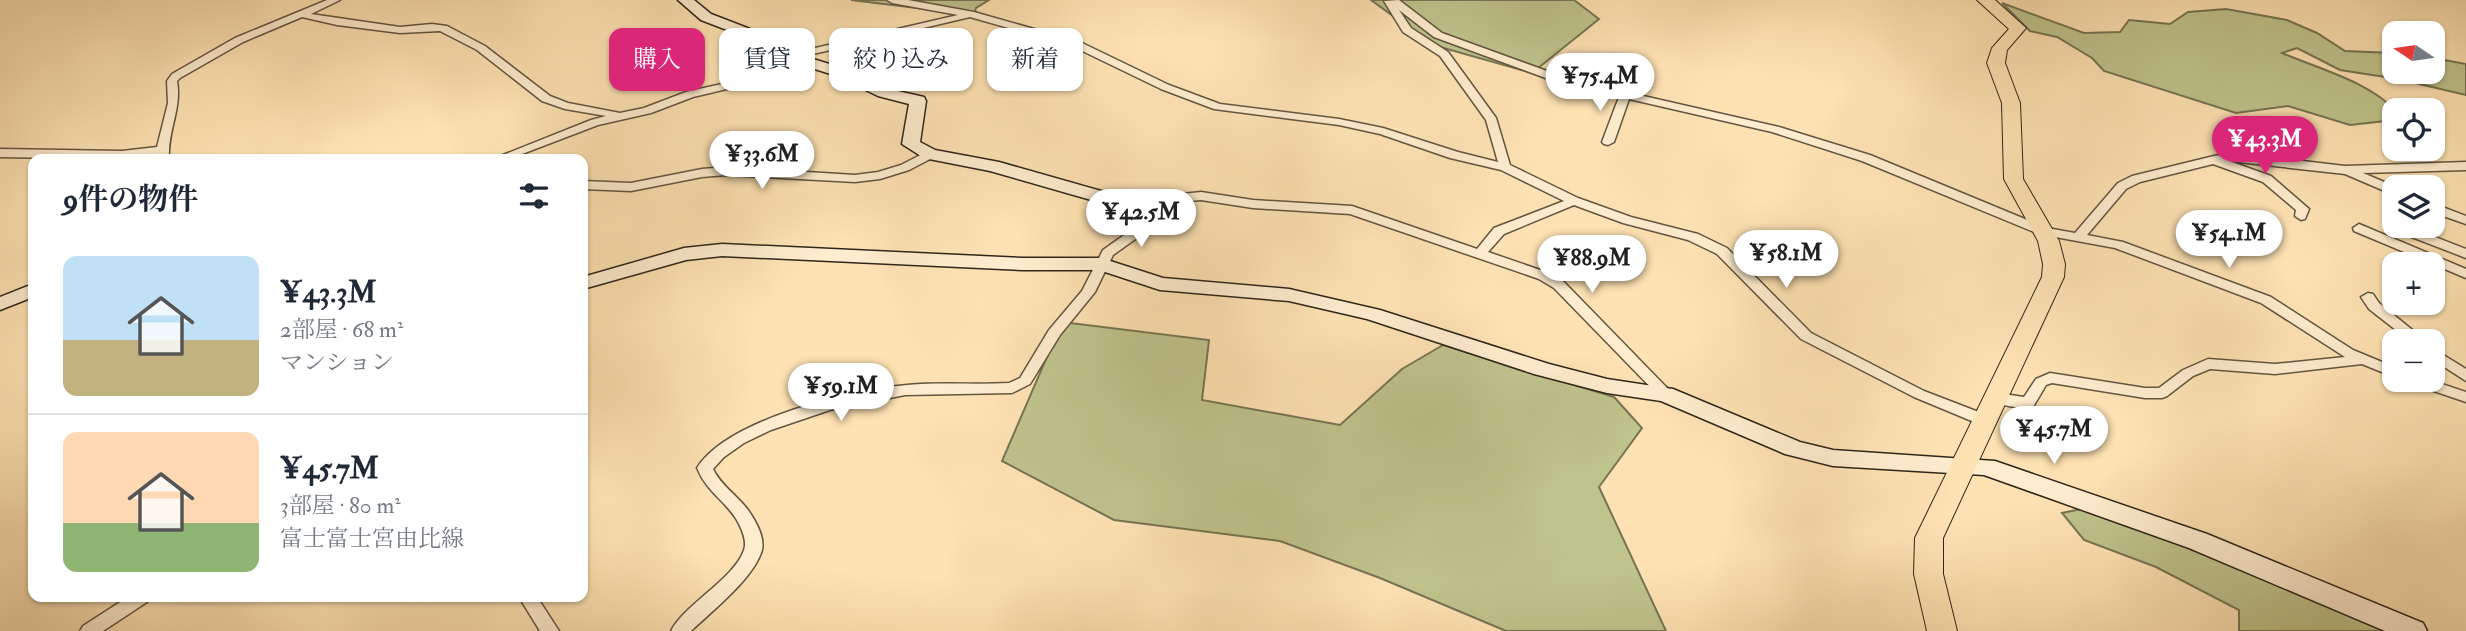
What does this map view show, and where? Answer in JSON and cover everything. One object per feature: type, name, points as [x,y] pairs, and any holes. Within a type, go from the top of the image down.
[{"type":"main road","points":[[1942,631],[1931,592],[1926,559],[1929,538],[2053,277],[2055,254],[2016,187],[2011,158],[2011,100],[1997,64],[2000,47],[2018,28],[1985,0]]},
{"type":"street","points":[[162,154],[174,111],[176,95],[172,81],[176,76],[239,40],[335,0]]},
{"type":"street","points":[[685,0],[706,17],[738,28]]},
{"type":"street","points":[[892,0],[974,15],[1076,44],[1165,88],[1217,107],[1339,122],[1383,131],[1454,155],[1505,167],[1574,201],[1627,220],[1693,237],[1722,251],[1807,336],[1919,394],[1984,420]]},
{"type":"street","points":[[969,0],[974,15]]},
{"type":"street","points":[[1391,0],[1407,30],[1444,54],[1492,120],[1505,167]]},
{"type":"street","points":[[1391,0],[1438,35],[1467,48],[1566,82],[1774,128],[1866,158],[2044,231],[2118,245],[2266,300],[2362,360],[2382,368]]},
{"type":"street","points":[[300,14],[330,23],[368,24],[400,30],[442,27],[462,36],[495,59],[540,96],[619,116]]},
{"type":"street","points":[[815,51],[974,15]]},
{"type":"street","points":[[815,65],[843,73],[884,93],[918,101],[911,144],[930,154],[993,166],[1161,214]]},
{"type":"street","points":[[511,154],[561,133],[647,111],[690,94],[719,88]]},
{"type":"street","points":[[1608,142],[1625,95]]},
{"type":"street","points":[[0,153],[61,154]]},
{"type":"street","points":[[588,185],[631,187],[697,173],[728,171],[830,181],[908,167],[930,154]]},
{"type":"street","points":[[2079,236],[2122,186],[2136,179],[2214,160],[2236,157],[2345,170],[2466,166]]},
{"type":"street","points":[[2214,160],[2267,179],[2303,209],[2301,216]]},
{"type":"street","points":[[2345,170],[2382,186]]},
{"type":"street","points":[[680,631],[745,564],[753,550],[753,536],[742,514],[710,483],[705,468],[711,457],[752,431],[785,417],[903,390],[1012,388],[1025,381],[1054,333],[1088,292],[1108,253],[1186,197],[1201,196],[1253,204],[1352,210],[1481,252],[1544,276],[1559,285],[1665,394]]},
{"type":"street","points":[[1481,252],[1499,231],[1574,201]]},
{"type":"street","points":[[2445,211],[2466,220]]},
{"type":"street","points":[[2382,226],[2358,228],[2466,274]]},
{"type":"street","points":[[2427,238],[2466,254]]},
{"type":"street","points":[[588,282],[684,254],[722,250],[1023,264],[1101,264],[1160,284],[1276,293],[1373,314],[1542,369],[1606,386],[1665,394],[1793,448],[1833,458],[1986,467],[2198,541],[2413,631]]},
{"type":"street","points":[[0,304],[28,292]]},
{"type":"street","points":[[2368,297],[2374,306],[2404,329]]},
{"type":"street","points":[[1997,398],[2028,403],[2042,382],[2050,378],[2145,393],[2162,393],[2188,373],[2208,364],[2275,369],[2362,360]]},
{"type":"street","points":[[2445,361],[2464,373]]},
{"type":"street","points":[[2445,390],[2466,397]]},
{"type":"street","points":[[89,631],[133,602]]},
{"type":"street","points":[[531,602],[550,631]]},
{"type":"green space","points":[[851,0],[989,0],[976,8],[974,15]]},
{"type":"green space","points":[[1371,0],[1574,0],[1599,19],[1532,73],[1433,45]]},
{"type":"green space","points":[[2002,3],[2084,33],[2120,32],[2129,20],[2170,24],[2188,12],[2226,9],[2287,20],[2317,33],[2345,51],[2382,53],[2382,77],[2340,70],[2297,48],[2282,53],[2371,91],[2382,99],[2382,121],[2350,125],[2288,106],[2236,113],[2104,71],[2092,58],[2057,37],[2030,31]]},
{"type":"green space","points":[[2445,60],[2466,64],[2466,95],[2419,84],[2445,84]]},
{"type":"green space","points":[[1062,322],[1209,340],[1202,400],[1340,425],[1402,369],[1443,345],[1614,397],[1642,428],[1599,487],[1666,631],[1506,631],[1380,578],[1280,541],[1114,520],[1002,461]]},
{"type":"green space","points":[[2086,508],[2171,538],[2390,631],[2239,631],[2239,610],[2156,567],[2084,540],[2062,513]]}]
